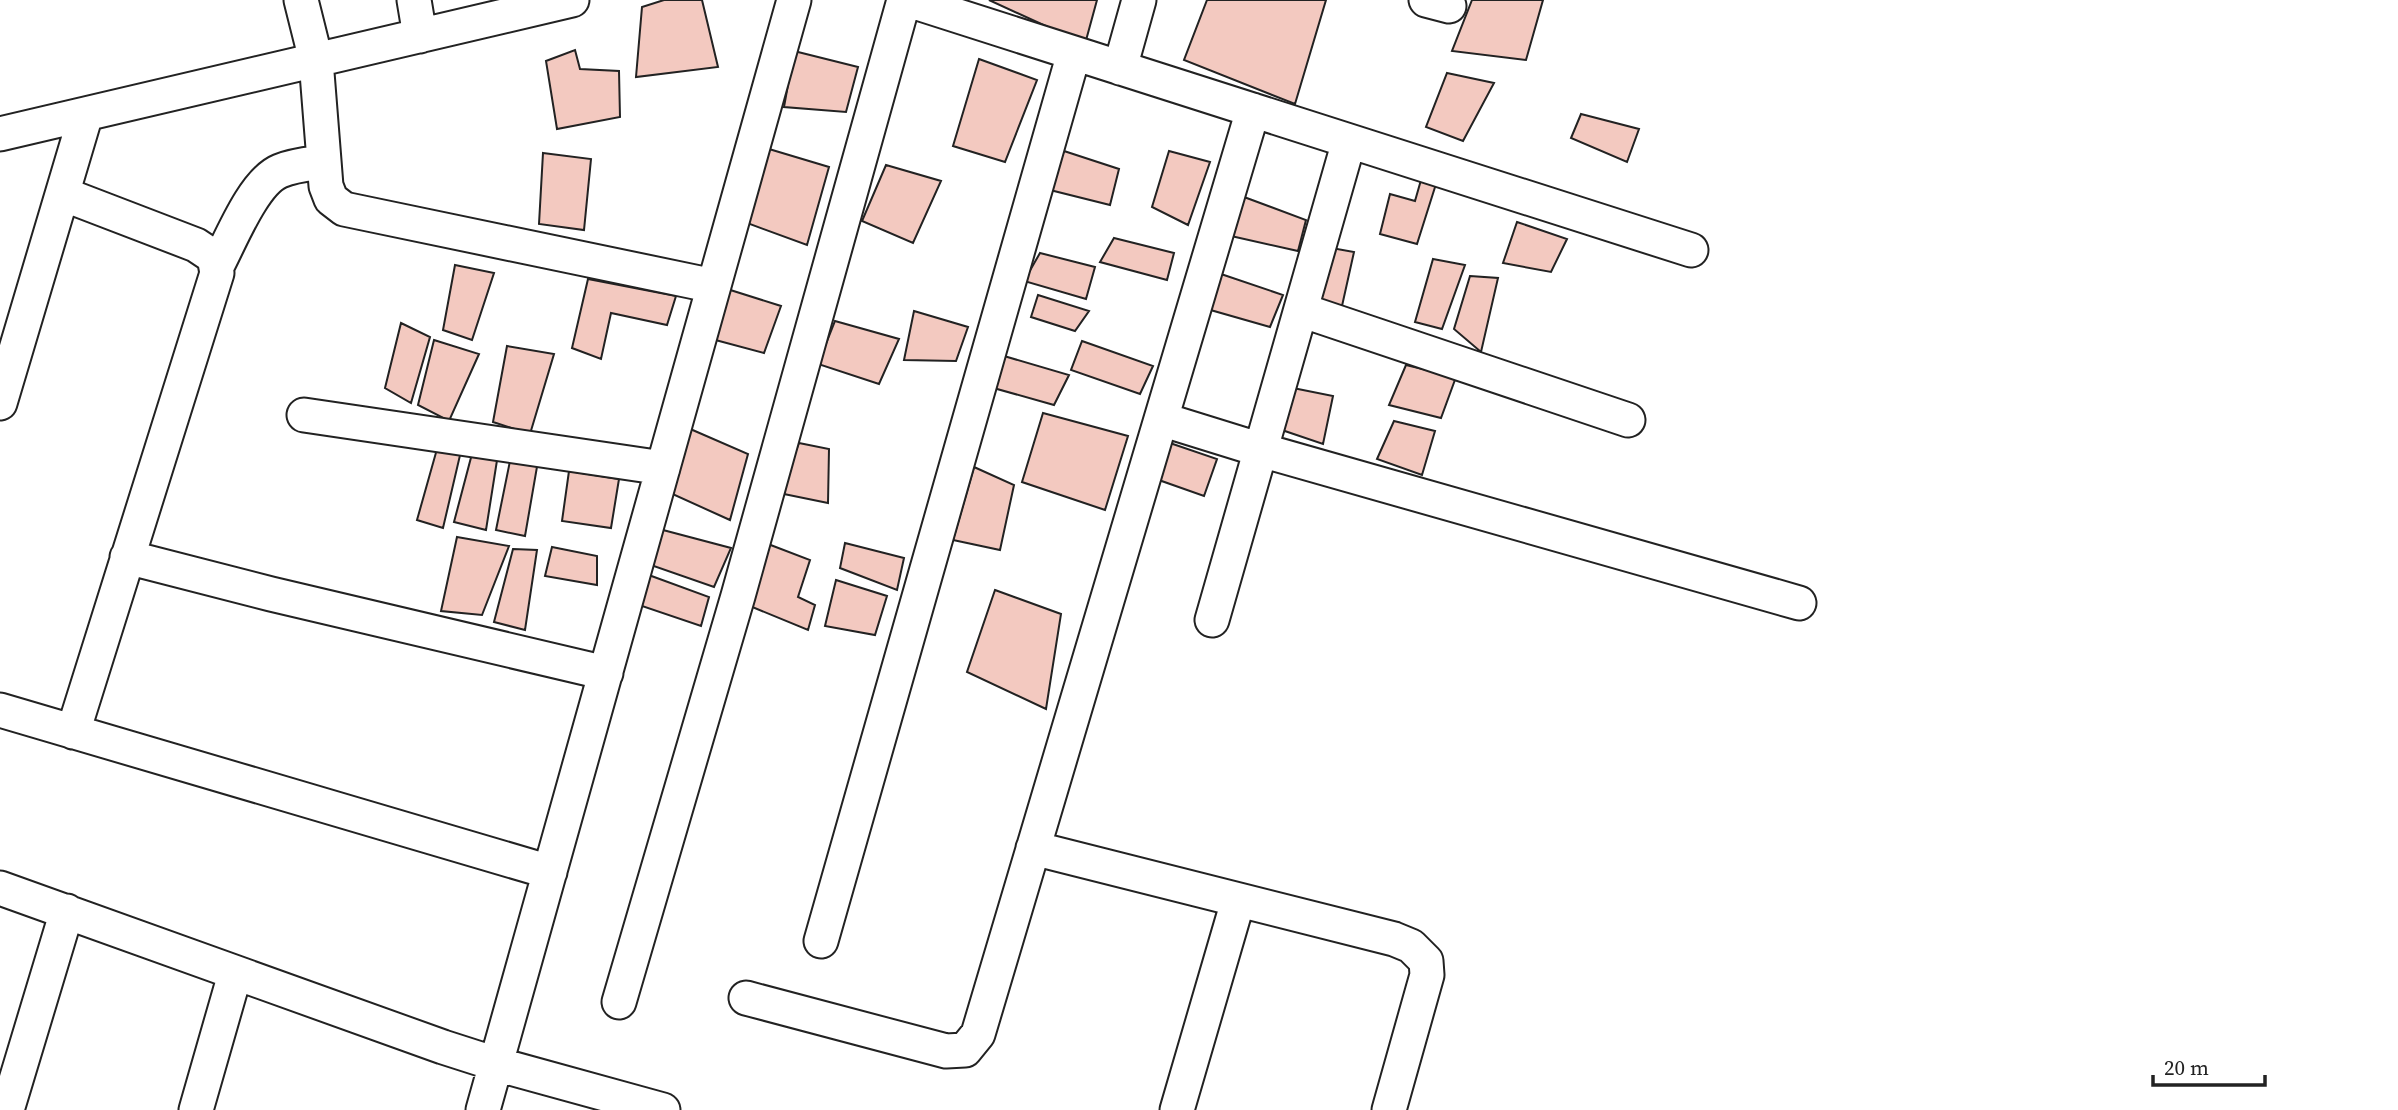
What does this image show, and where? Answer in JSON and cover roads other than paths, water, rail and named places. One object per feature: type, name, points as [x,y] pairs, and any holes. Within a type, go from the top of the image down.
[{"type":"street","points":[[301,0],[316,60],[326,186],[331,200],[344,209],[714,286]]},
{"type":"street","points":[[414,0],[420,36]]},
{"type":"street","points":[[0,134],[572,0]]},
{"type":"street","points":[[483,1110],[794,0]]},
{"type":"street","points":[[619,1002],[738,596],[906,0],[1691,250]]},
{"type":"street","points":[[1121,68],[1139,0]]},
{"type":"street","points":[[821,941],[1074,53]]},
{"type":"street","points":[[747,998],[946,1051],[965,1050],[978,1034],[1252,110]]},
{"type":"street","points":[[0,403],[86,114]]},
{"type":"street","points":[[1212,620],[1349,141]]},
{"type":"street","points":[[216,268],[247,209],[264,184],[278,172],[324,162]]},
{"type":"street","points":[[63,194],[196,245],[215,257],[217,273],[73,732]]},
{"type":"street","points":[[1301,310],[1628,420]]},
{"type":"street","points":[[304,415],[663,468]]},
{"type":"street","points":[[1161,419],[1798,603]]},
{"type":"street","points":[[127,557],[606,673]]},
{"type":"street","points":[[0,710],[550,872]]},
{"type":"street","points":[[1033,848],[1394,939],[1411,946],[1426,961],[1427,975],[1389,1110]]},
{"type":"street","points":[[0,888],[235,974],[496,1064],[663,1110]]},
{"type":"street","points":[[1177,1110],[1238,901]]},
{"type":"street","points":[[7,1110],[67,911]]},
{"type":"street","points":[[196,1110],[235,974]]}]
